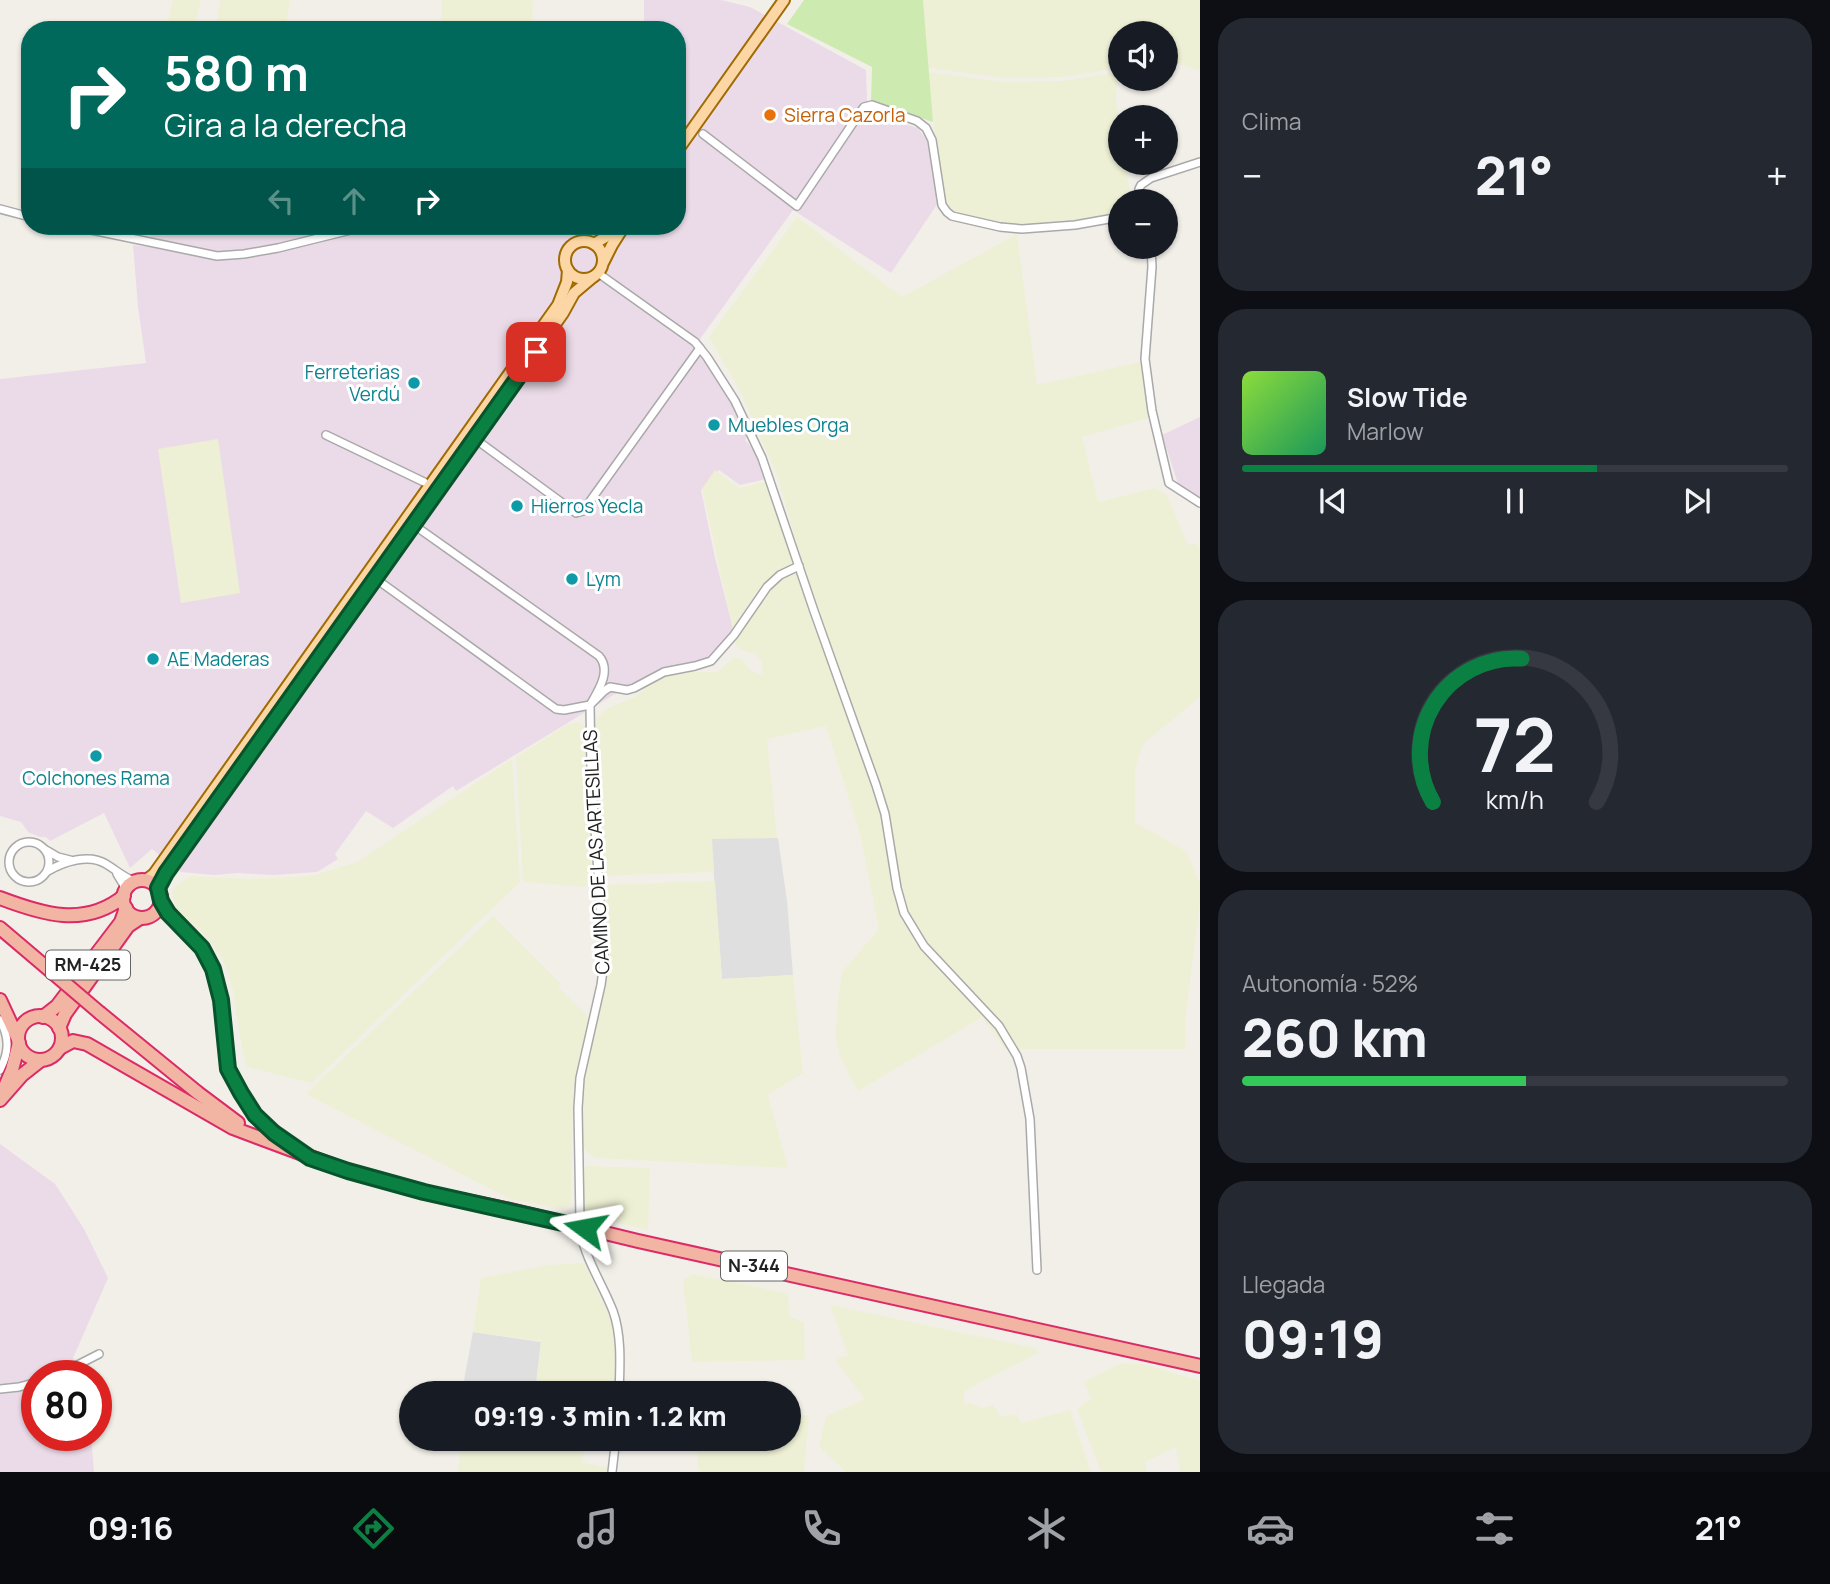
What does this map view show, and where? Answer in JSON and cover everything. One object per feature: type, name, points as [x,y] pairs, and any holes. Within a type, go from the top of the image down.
[{"type":"highway","points":[[0,898],[37,911],[66,916],[88,915],[102,911],[131,891],[155,884],[168,913],[202,948],[213,969],[221,1000],[228,1069],[241,1093],[255,1115],[274,1133],[310,1158]]},
{"type":"highway","points":[[131,891],[129,913],[140,918],[152,916],[160,907],[160,895]]},
{"type":"highway","name":"RM-425","points":[[43,1017],[57,1006],[121,922],[131,891]]},
{"type":"highway","name":"RM-425","points":[[59,1028],[65,1014],[128,926],[140,918]]},
{"type":"highway","name":"N-344","points":[[0,928],[226,1114],[278,1145],[310,1158],[424,1192],[1200,1366]]},
{"type":"highway","points":[[0,1000],[24,1054],[34,1060],[52,1057],[60,1048],[73,1041],[87,1044],[233,1128],[278,1145]]},
{"type":"highway","points":[[0,1098],[12,1070],[21,1027],[25,1022],[50,1018],[62,1034],[60,1048]]},
{"type":"highway","points":[[0,1098],[41,1060]]},
{"type":"main road","points":[[686,126],[777,0]]},
{"type":"main road","points":[[686,138],[783,0]]},
{"type":"main road","points":[[594,244],[608,235]]},
{"type":"main road","points":[[160,895],[166,873],[489,419],[575,293],[598,271],[618,235]]},
{"type":"main road","points":[[131,891],[154,874],[558,305],[567,282],[565,258],[571,246],[582,241],[594,244],[602,254],[598,271],[587,279],[576,277],[568,270]]},
{"type":"street","points":[[703,134],[797,206],[861,111],[872,105],[917,121],[928,131],[932,140],[943,205],[952,216],[1022,229],[1108,219]]},
{"type":"street","points":[[1139,189],[1151,178],[1200,162]]},
{"type":"street","points":[[0,209],[21,215]]},
{"type":"street","points":[[116,235],[217,256],[278,248],[331,235]]},
{"type":"street","points":[[1151,259],[1145,359],[1152,411],[1169,483],[1200,503]]},
{"type":"street","points":[[598,271],[695,342],[708,357],[735,401],[762,458],[885,814],[900,904],[924,946],[999,1026],[1017,1056],[1026,1085],[1031,1127],[1037,1270]]},
{"type":"street","points":[[482,444],[576,513],[583,511],[700,348]]},
{"type":"street","points":[[326,435],[424,482]]},
{"type":"street","points":[[383,584],[556,709],[590,705],[604,678],[604,666],[599,656],[421,530]]},
{"type":"street","name":"CAMINO DE LAS ARTESILLAS","points":[[580,1220],[580,1078],[604,963],[591,767],[590,705],[610,687],[627,690],[664,672],[711,661],[734,635],[766,587],[780,575],[799,566]]},
{"type":"street","points":[[0,856],[25,842],[37,843],[58,857],[74,861]]},
{"type":"street","points":[[45,849],[49,860],[47,871]]},
{"type":"street","points":[[10,870],[11,851]]},
{"type":"street","points":[[0,866],[10,870],[19,880],[32,882],[58,865],[74,861],[101,861],[114,870],[131,891]]},
{"type":"street","points":[[114,870],[131,891]]},
{"type":"street","points":[[0,1020],[8,1042],[0,1070]]},
{"type":"street","points":[[581,1235],[616,1323],[620,1355],[619,1381]]},
{"type":"street","points":[[88,1360],[99,1354]]},
{"type":"street","points":[[0,1389],[21,1386]]},
{"type":"street","points":[[612,1472],[614,1451]]},
{"type":"shaded area","points":[[644,0],[721,0],[750,7],[866,70],[867,102],[873,115],[918,128],[928,142],[938,203],[891,273],[793,210],[700,339],[734,395],[748,434],[745,440],[757,454],[766,479],[740,485],[719,470],[701,490],[734,632],[706,661],[664,668],[615,694],[456,791],[453,786],[393,828],[366,811],[335,854],[338,859],[317,872],[214,875],[181,872],[152,849],[130,868],[104,813],[50,841],[46,837],[28,832],[21,822],[0,816],[0,379],[146,363],[133,245],[148,247],[151,235],[686,235],[686,21],[644,21]]},
{"type":"shaded area","points":[[1200,417],[1200,497],[1181,493],[1162,435]]},
{"type":"shaded area","points":[[711,838],[778,838],[793,975],[722,979]]},
{"type":"shaded area","points":[[0,1144],[55,1184],[84,1229],[108,1278],[74,1360],[21,1360],[21,1451],[92,1451],[94,1472],[0,1472]]},
{"type":"shaded area","points":[[473,1332],[541,1342],[536,1381],[464,1381]]},
{"type":"green space","points":[[173,0],[201,0],[195,21],[168,21]]},
{"type":"green space","points":[[221,0],[290,0],[286,21],[217,21]]},
{"type":"green space","points":[[442,0],[533,0],[532,21],[441,21]]},
{"type":"green space","points":[[804,0],[923,0],[933,122],[871,101],[872,67],[787,24]]},
{"type":"green space","points":[[923,0],[1200,0],[1200,71],[1178,63],[1178,21],[1108,21],[1108,70],[1064,77],[1005,78],[928,68]]},
{"type":"green space","points":[[928,72],[1004,82],[1063,81],[1108,74],[1108,91],[1116,91],[1117,105],[1108,105],[1108,175],[1128,175],[1129,189],[1108,189],[1108,215],[1042,224],[1008,224],[980,219],[952,210],[946,200]]},
{"type":"green space","points":[[797,217],[902,297],[1017,234],[1037,385],[1140,362],[1149,418],[1082,437],[1098,502],[1155,488],[1167,495],[1188,545],[1197,543],[1200,551],[1200,697],[1143,744],[1135,769],[1135,822],[1187,852],[1200,883],[1186,1013],[1185,1049],[1005,1049],[982,1017],[858,1091],[840,1057],[836,1038],[837,1006],[842,972],[879,929],[860,834],[826,726],[767,739],[777,838],[712,839],[714,872],[602,876],[596,723],[599,716],[606,709],[635,697],[666,677],[690,672],[717,672],[735,657],[763,676],[762,662],[754,653],[741,650],[735,645],[736,639],[770,589],[784,578],[804,570],[778,478],[741,393],[709,337]]},
{"type":"green space","points":[[218,439],[240,593],[181,603],[158,449]]},
{"type":"green space","points":[[715,470],[739,488],[767,481],[793,557],[790,565],[764,583],[733,630],[702,489]]},
{"type":"green space","points":[[578,722],[586,726],[592,877],[590,883],[584,887],[523,882],[516,757],[568,724]]},
{"type":"green space","points":[[512,759],[520,882],[312,1083],[247,1067],[228,972],[220,955],[203,933],[180,913],[174,904],[172,894],[175,886],[191,876],[247,879],[296,877],[315,875],[357,862]]},
{"type":"green space","points":[[715,881],[722,979],[793,975],[803,1073],[768,1095],[788,1168],[597,1158],[588,1154],[584,1147],[585,1075],[606,985],[607,965],[601,885]]},
{"type":"green space","points":[[493,916],[561,984],[558,987],[590,1018],[578,1062],[573,1097],[571,1204],[563,1209],[510,1199],[306,1094]]},
{"type":"green space","points":[[584,1167],[650,1168],[648,1230],[584,1215]]},
{"type":"green space","points":[[584,1263],[613,1324],[617,1381],[536,1381],[541,1341],[473,1332],[481,1278],[549,1265]]},
{"type":"green space","points":[[693,1274],[787,1293],[790,1317],[804,1322],[805,1360],[692,1362],[683,1280]]},
{"type":"green space","points":[[830,1305],[1035,1348],[1039,1353],[964,1392],[964,1403],[981,1408],[993,1405],[1000,1416],[1017,1414],[1021,1423],[1070,1410],[1091,1472],[846,1472],[819,1447],[826,1416],[865,1399],[835,1360],[848,1355]]},
{"type":"green space","points":[[1121,1363],[1143,1364],[1200,1381],[1200,1472],[1180,1472],[1175,1447],[1145,1462],[1147,1472],[1101,1472],[1077,1409],[1091,1399],[1084,1382]]},
{"type":"green space","points":[[801,1415],[809,1415],[804,1472],[701,1472],[698,1468],[697,1451],[801,1451]]},
{"type":"green space","points":[[461,1451],[584,1451],[582,1462],[609,1468],[609,1472],[458,1472]]},
{"type":"place","name":"Sierra Cazorla","points":[[770,115]]},
{"type":"place","name":"Ferreterias Verdú","points":[[414,383]]},
{"type":"place","name":"Muebles Orga","points":[[714,425]]},
{"type":"place","name":"Hierros Yecla","points":[[517,506]]},
{"type":"place","name":"Lym","points":[[572,579]]},
{"type":"place","name":"AE Maderas","points":[[153,659]]},
{"type":"place","name":"Colchones Rama","points":[[96,756]]},
{"type":"route","points":[[536,352],[166,873],[158,888],[168,913],[202,948],[213,969],[221,1000],[228,1069],[255,1115],[274,1133],[310,1158],[348,1171],[424,1192],[585,1228]]}]
